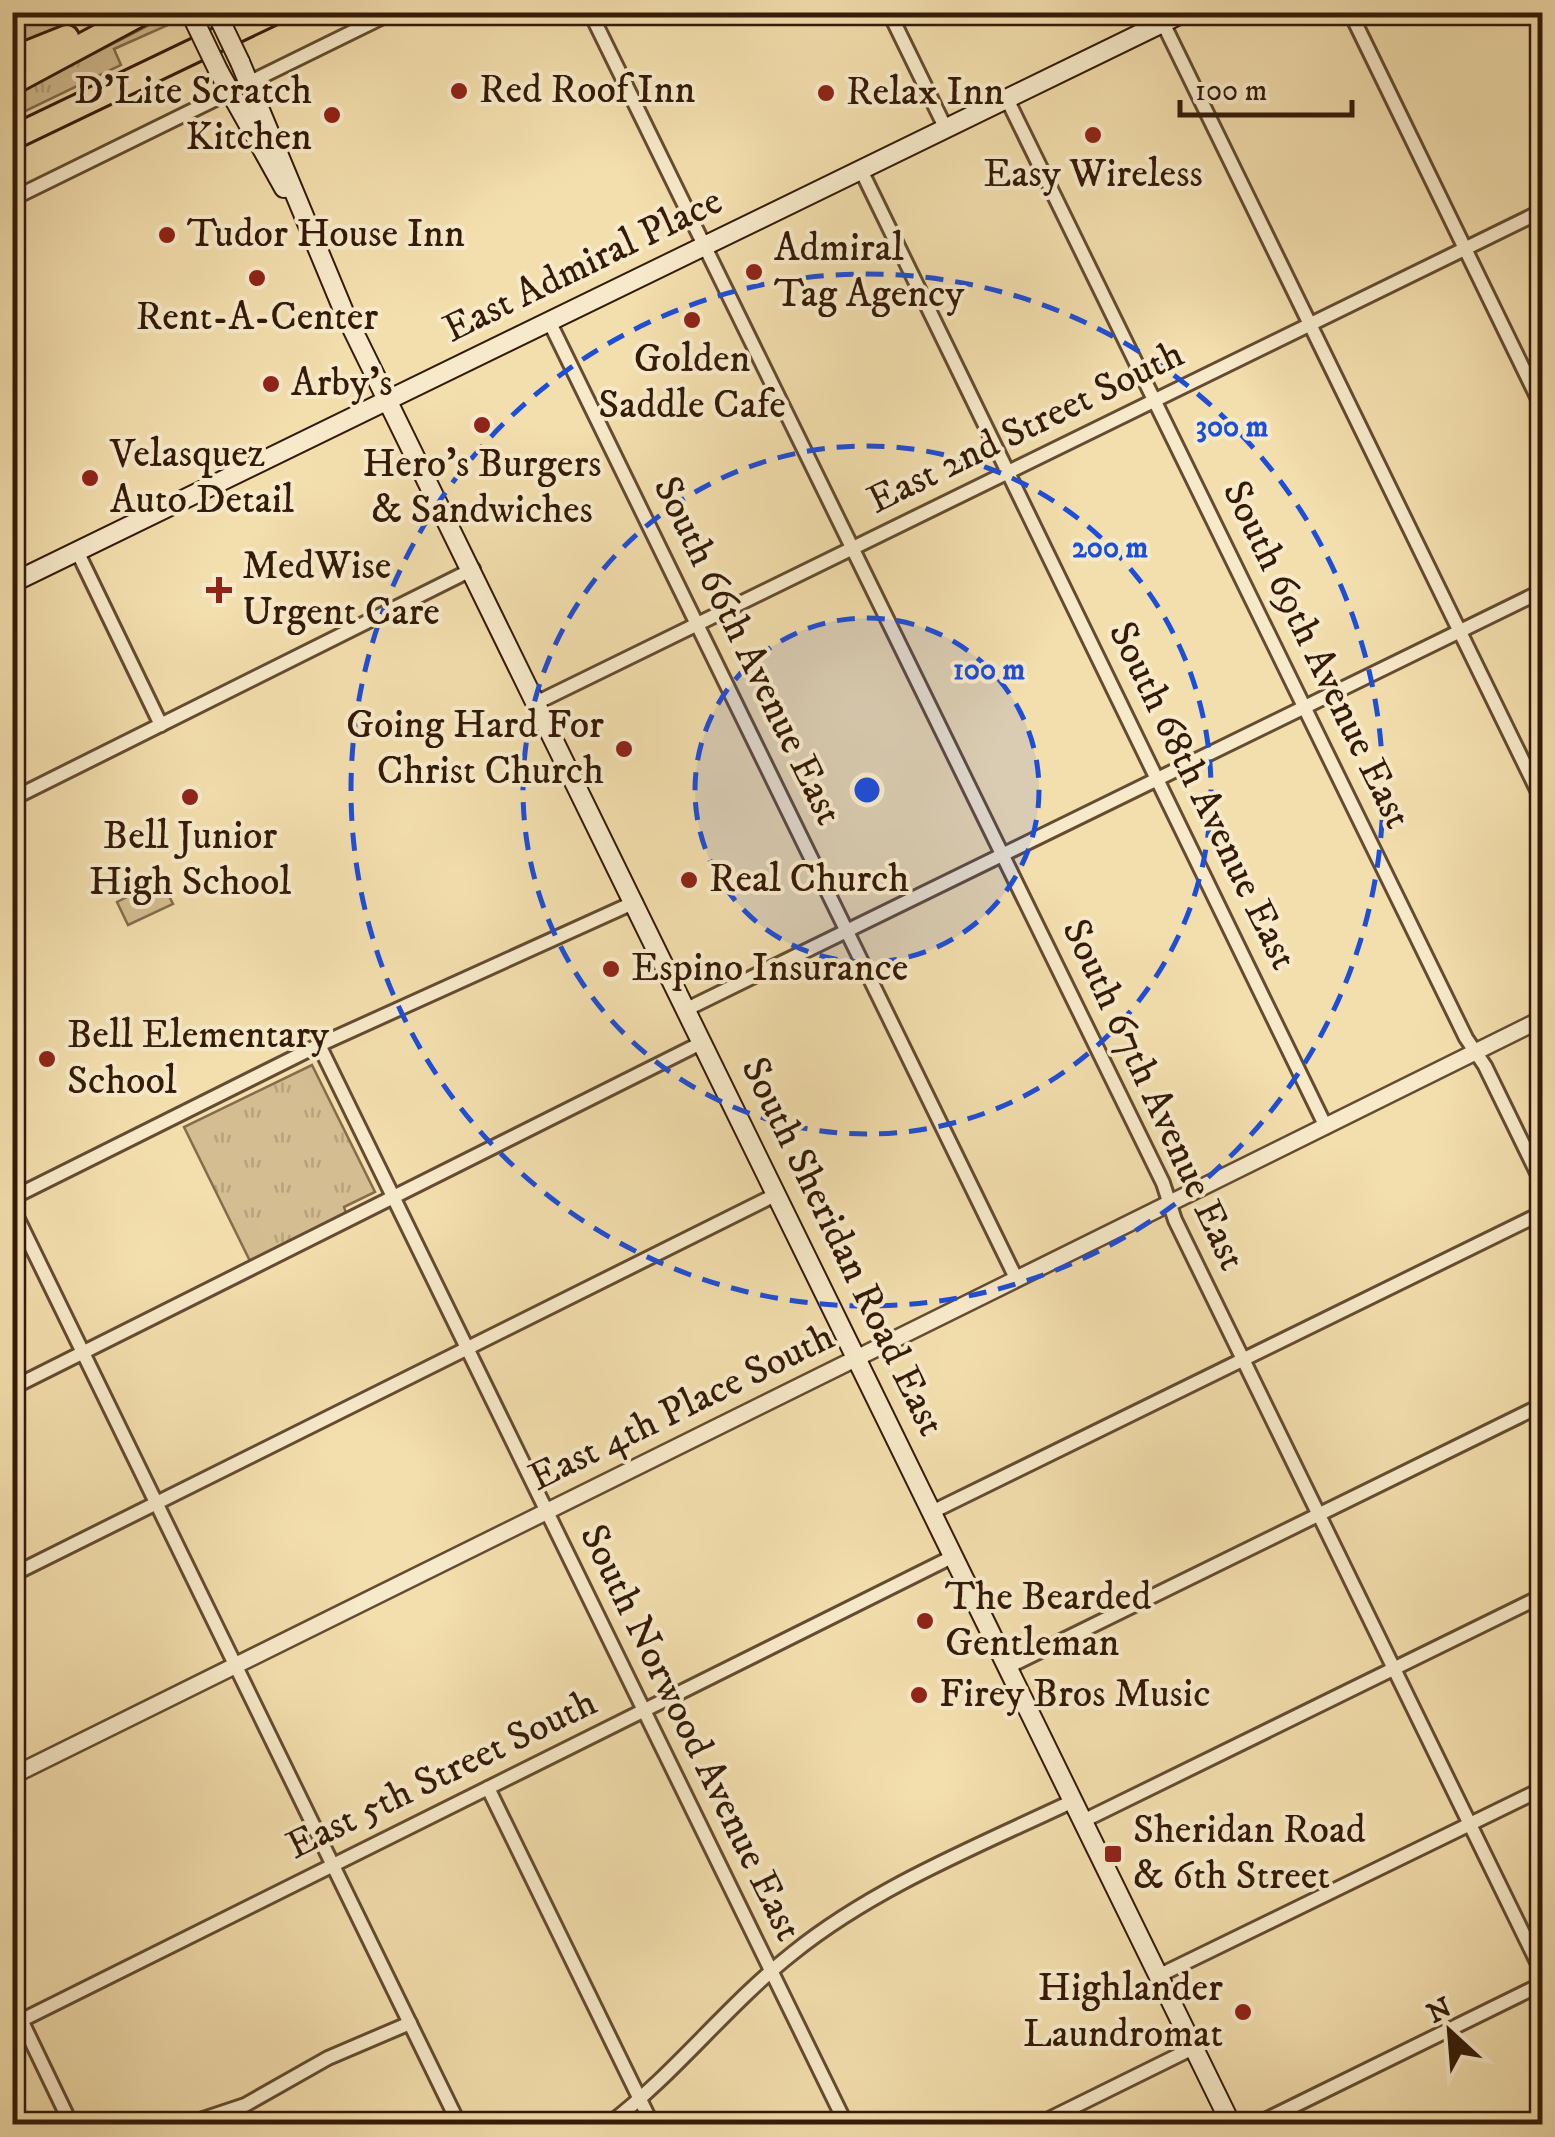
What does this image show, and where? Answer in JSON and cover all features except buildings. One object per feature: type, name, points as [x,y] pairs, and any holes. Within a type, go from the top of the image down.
[{"type":"highway","points":[[12,58],[120,12]]},
{"type":"highway","points":[[12,84],[144,12]]},
{"type":"highway","points":[[12,138],[275,12]]},
{"type":"main road","points":[[216,12],[250,83],[298,209]]},
{"type":"main road","name":"East Admiral Place","points":[[12,582],[1185,12]]},
{"type":"main road","points":[[192,15],[265,160],[298,209]]},
{"type":"main road","name":"South Sheridan Road East","points":[[298,209],[388,401],[1230,2124]]},
{"type":"street","points":[[12,199],[393,12]]},
{"type":"street","name":"South 67th Avenue East","points":[[590,12],[1542,1972]]},
{"type":"street","points":[[889,12],[946,128]]},
{"type":"street","points":[[1350,12],[1542,407]]},
{"type":"street","points":[[1163,23],[1542,800]]},
{"type":"street","name":"South 69th Avenue East","points":[[1007,99],[1542,1184]]},
{"type":"street","name":"South 68th Avenue East","points":[[861,170],[1326,1126]]},
{"type":"street","name":"East 2nd Street South","points":[[538,702],[1542,211]]},
{"type":"street","name":"South 66th Avenue East","points":[[549,321],[1016,1278]]},
{"type":"street","points":[[77,551],[161,725]]},
{"type":"street","points":[[12,799],[473,570]]},
{"type":"street","points":[[687,1010],[1542,591]]},
{"type":"street","points":[[12,1198],[319,1045],[635,902]]},
{"type":"street","name":"East 4th Place South","points":[[12,1776],[1542,1019]]},
{"type":"street","points":[[12,1388],[702,1042]]},
{"type":"street","name":"South Norwood Avenue East","points":[[319,1045],[846,2124]]},
{"type":"street","points":[[12,1576],[777,1194]]},
{"type":"street","points":[[12,1207],[460,2124]]},
{"type":"street","points":[[932,1512],[1542,1213]]},
{"type":"street","points":[[1008,1667],[1542,1404]]},
{"type":"street","name":"East 5th Street South","points":[[17,2023],[954,1556]]},
{"type":"street","points":[[1083,1821],[1542,1596]]},
{"type":"street","points":[[488,1788],[652,2124]]},
{"type":"street","points":[[1158,1976],[1542,1789]]},
{"type":"street","points":[[609,2124],[640,2100],[796,1950],[892,1888],[1073,1800]]},
{"type":"street","points":[[1257,2124],[1542,1984]]},
{"type":"street","points":[[12,2001],[17,2023],[71,2124]]},
{"type":"street","points":[[191,2122],[245,2105],[328,2058],[410,2023]]},
{"type":"street","points":[[1039,2124],[1193,2048]]},
{"type":"green space","points":[[37,13],[63,13],[65,17],[102,13],[13,50],[13,24]]},
{"type":"green space","points":[[167,16],[177,21],[114,49],[121,65],[13,117],[13,95]]},
{"type":"green space","points":[[161,880],[173,904],[128,925],[117,902]]},
{"type":"green space","points":[[312,1065],[375,1192],[344,1207],[346,1213],[250,1261],[184,1127]]},
{"type":"place","name":"Red Roof Inn","points":[[459,91]]},
{"type":"place","name":"Relax Inn","points":[[826,93]]},
{"type":"place","name":"D'Lite Scratch Kitchen","points":[[332,115]]},
{"type":"place","name":"Easy Wireless","points":[[1093,135]]},
{"type":"place","name":"Tudor House Inn","points":[[167,235]]},
{"type":"place","name":"Admiral Tag Agency","points":[[754,272]]},
{"type":"place","name":"Rent-A-Center","points":[[257,278]]},
{"type":"place","name":"Golden Saddle Cafe","points":[[692,320]]},
{"type":"place","name":"Arby's","points":[[271,384]]},
{"type":"place","name":"Hero's Burgers & Sandwiches","points":[[482,425]]},
{"type":"place","name":"Velasquez Auto Detail","points":[[90,478]]},
{"type":"place","name":"MedWise Urgent Care","points":[[219,590]]},
{"type":"place","name":"Going Hard For Christ Church","points":[[624,749]]},
{"type":"place","name":"Bell Junior High School","points":[[190,797]]},
{"type":"place","name":"Real Church","points":[[689,880]]},
{"type":"place","name":"Espino Insurance","points":[[611,969]]},
{"type":"place","name":"Bell Elementary School","points":[[47,1059]]},
{"type":"place","name":"The Bearded Gentleman","points":[[925,1621]]},
{"type":"place","name":"Firey Bros Music","points":[[919,1695]]},
{"type":"place","name":"Sheridan Road & 6th Street","points":[[1113,1854]]},
{"type":"place","name":"Highlander Laundromat","points":[[1243,2012]]}]
